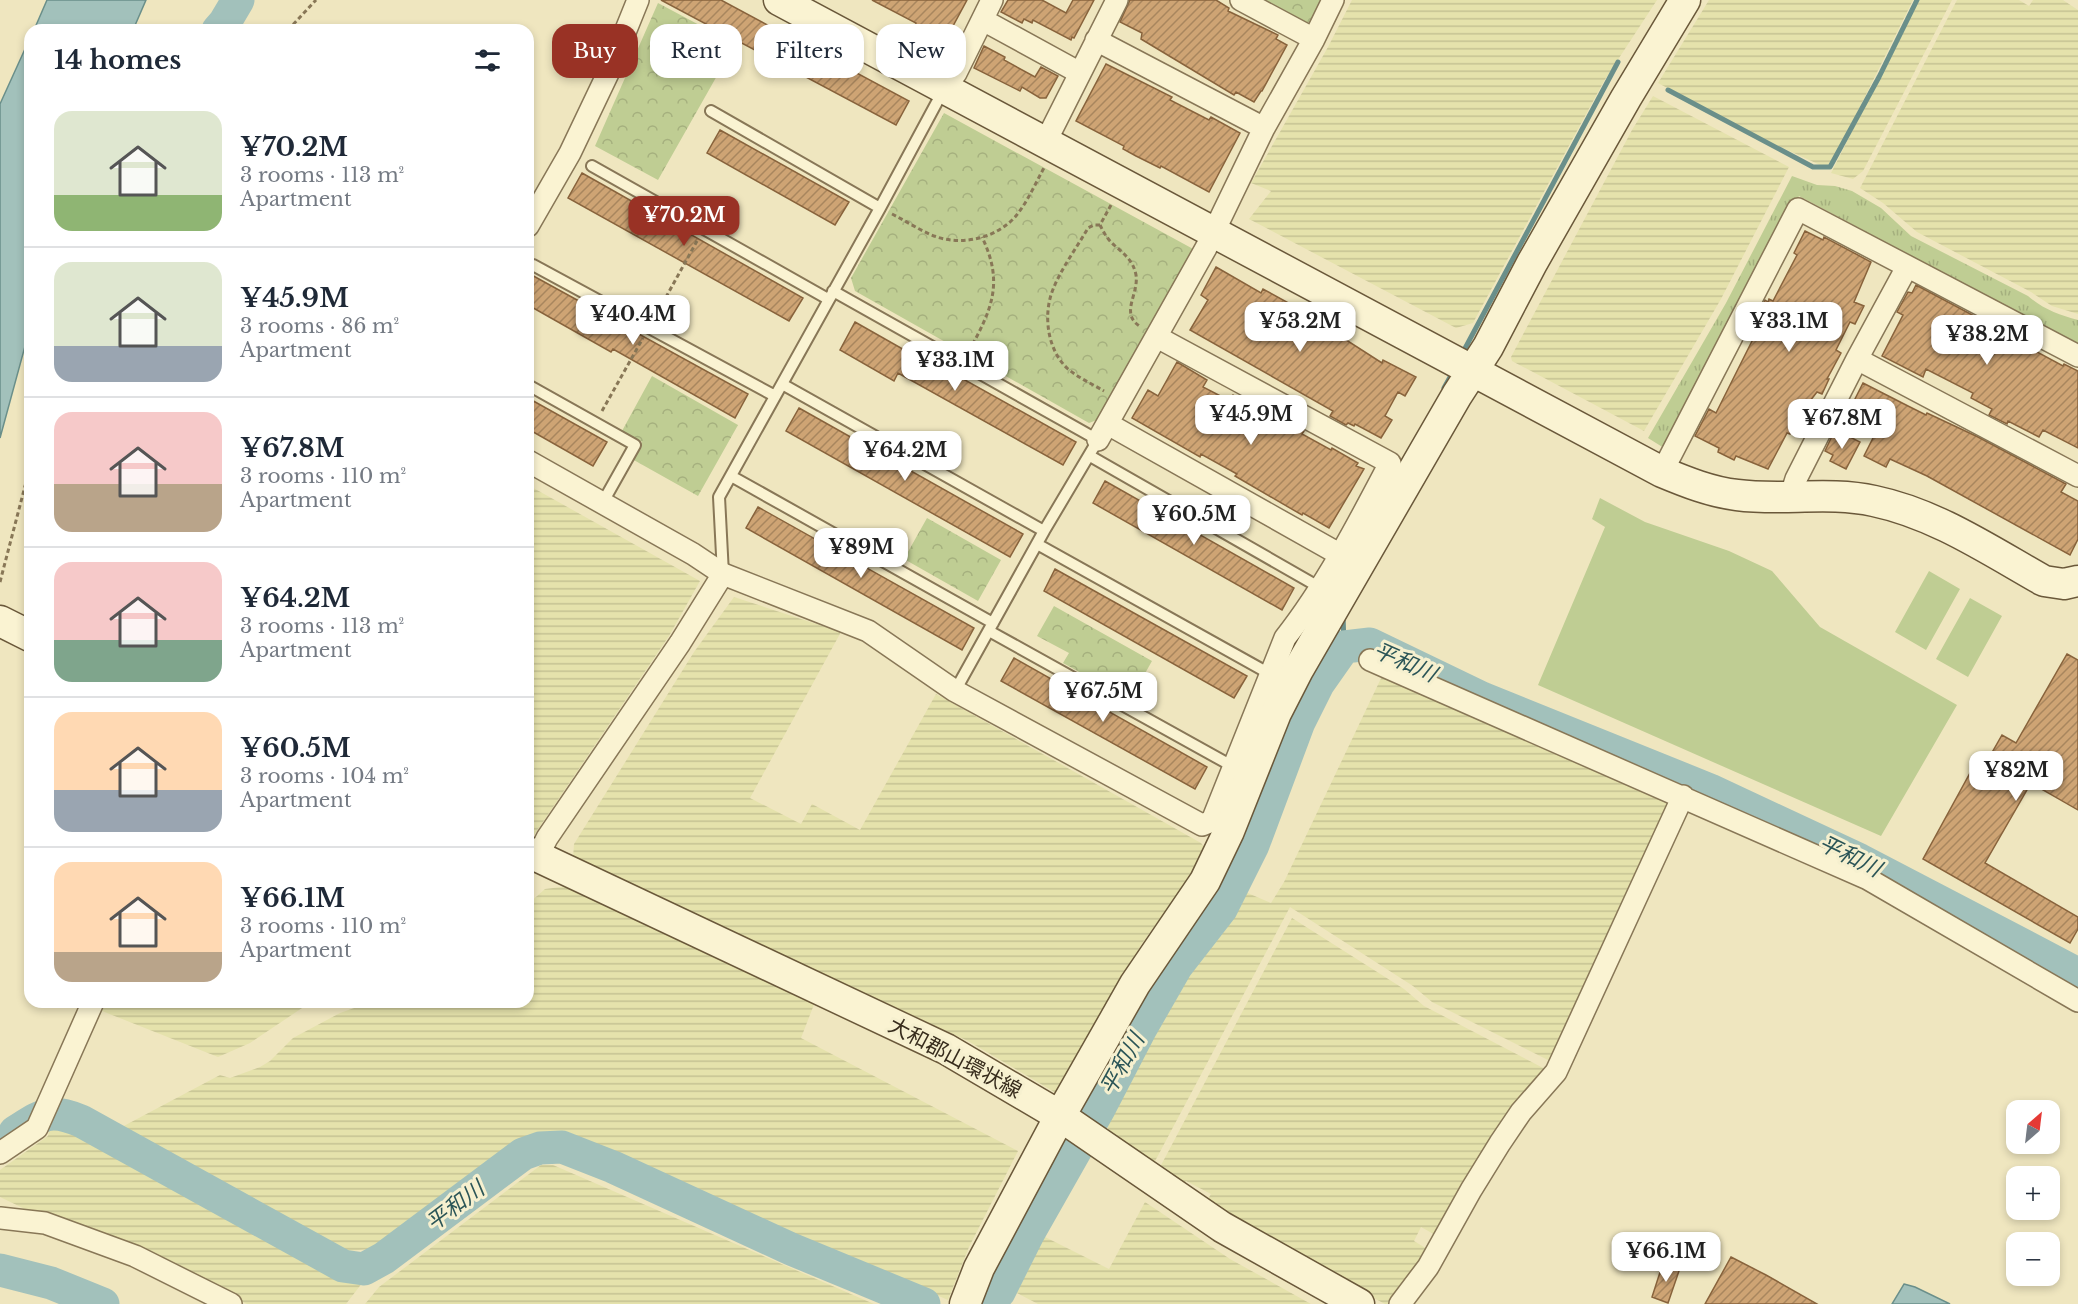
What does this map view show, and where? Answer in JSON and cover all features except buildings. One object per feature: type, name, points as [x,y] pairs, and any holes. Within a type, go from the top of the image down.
[{"type":"street","points":[[534,216],[570,153],[611,67],[638,0]]},
{"type":"street","points":[[778,0],[945,88],[1047,152],[1214,232],[1662,472],[1698,486],[1736,495],[1790,498],[1843,496],[1908,509],[1938,521],[2044,581],[2064,584],[2078,581]]},
{"type":"street","points":[[945,88],[956,73],[992,0]]},
{"type":"street","points":[[1047,152],[1080,73],[1117,0]]},
{"type":"street","points":[[1241,0],[1314,39]]},
{"type":"street","points":[[1333,0],[1264,128],[1214,232],[1098,440],[1346,565]]},
{"type":"street","points":[[964,1304],[980,1268],[1079,1130],[1149,961],[1205,881],[1229,831],[1276,712],[1326,598],[1488,347],[1532,263],[1685,0]]},
{"type":"street","points":[[983,20],[1080,73]]},
{"type":"street","points":[[1096,40],[1264,128]]},
{"type":"street","points":[[1662,472],[1798,209],[2078,356]]},
{"type":"street","points":[[1790,498],[1796,479],[1907,267]]},
{"type":"street","points":[[1157,337],[1390,463],[1346,565]]},
{"type":"street","points":[[1857,359],[2078,476]]},
{"type":"street","points":[[534,463],[693,554],[723,574],[868,631],[955,691],[1202,825],[1212,821],[1285,638],[1304,613],[1326,598]]},
{"type":"street","points":[[534,853],[547,838],[680,644],[723,574]]},
{"type":"street","points":[[0,621],[24,633]]},
{"type":"street","points":[[1370,660],[1868,879],[2078,1001]]},
{"type":"street","points":[[1400,1304],[1428,1267],[1470,1190],[1500,1143],[1521,1112],[1556,1072],[1683,796]]},
{"type":"street","name":"大和郡山環状線","points":[[534,854],[946,1049],[1079,1130],[1222,1227],[1261,1251],[1359,1304]]},
{"type":"street","points":[[0,1153],[37,1128],[90,1008]]},
{"type":"street","points":[[0,1218],[45,1223],[135,1256],[231,1304]]},
{"type":"lane","points":[[723,574],[719,497],[945,88]]},
{"type":"lane","points":[[711,111],[880,208]]},
{"type":"lane","points":[[592,166],[1098,440],[1326,598]]},
{"type":"lane","points":[[534,266],[775,396]]},
{"type":"lane","points":[[782,384],[1044,531]]},
{"type":"lane","points":[[534,388],[635,445],[603,502]]},
{"type":"lane","points":[[955,691],[1044,531],[1098,440]]},
{"type":"lane","points":[[731,476],[1234,767]]},
{"type":"lane","points":[[1037,544],[1270,674]]},
{"type":"path","points":[[294,24],[316,0]]},
{"type":"path","points":[[897,217],[946,239],[964,240],[994,233],[1014,218],[1022,207],[1047,152]]},
{"type":"path","points":[[1100,225],[1115,198]]},
{"type":"path","points":[[1100,225],[1111,243],[1125,254],[1134,269],[1135,287],[1129,310],[1132,320],[1157,337]]},
{"type":"path","points":[[1100,225],[1088,228],[1051,294],[1048,322],[1050,337],[1061,362],[1068,369],[1122,400]]},
{"type":"path","points":[[968,352],[988,316],[994,291],[993,264],[982,237]]},
{"type":"path","points":[[0,582],[24,490]]},
{"type":"shaded area","points":[[1352,0],[1657,0],[1604,81],[1473,323],[1456,328],[1249,219],[1271,191],[1251,183]]},
{"type":"shaded area","points":[[1709,0],[1913,0],[1831,165],[1820,165],[1761,138],[1658,83]]},
{"type":"shaded area","points":[[1919,0],[1952,0],[1863,171],[1853,179],[1831,173]]},
{"type":"shaded area","points":[[1957,0],[2019,0],[2029,6],[2033,0],[2063,0],[2078,10],[2078,314],[2052,306],[2031,292],[1917,232],[1883,203],[1860,188]]},
{"type":"shaded area","points":[[1653,96],[1789,167],[1721,299],[1644,431],[1512,361],[1511,357],[1632,130]]},
{"type":"shaded area","points":[[534,488],[700,581],[669,636],[534,835]]},
{"type":"shaded area","points":[[734,597],[841,632],[750,798],[801,824],[812,804],[860,830],[936,694],[1201,843],[1205,848],[1192,874],[1141,945],[1056,1093],[968,1041],[573,858],[574,844],[694,652]]},
{"type":"shaded area","points":[[1384,672],[1677,799],[1552,1062],[1432,1002],[1413,986],[1290,907],[1153,1165],[1109,1133],[1106,1116],[1174,993],[1243,891],[1271,903],[1284,882]]},
{"type":"shaded area","points":[[569,886],[815,1002],[801,1038],[1018,1151],[969,1247],[948,1300],[612,1155],[587,1140],[582,1142],[550,1133],[530,1135],[388,1240],[372,1249],[346,1251],[120,1128],[220,1075],[230,1078],[260,1067],[270,1061],[293,1038],[354,1008],[534,1008],[534,899],[545,889]]},
{"type":"shaded area","points":[[1292,918],[1404,989],[1424,1006],[1547,1070],[1439,1237],[1421,1227],[1414,1241],[1432,1252],[1394,1304],[1385,1304],[1252,1233],[1206,1202],[1211,1194],[1186,1181],[1182,1185],[1159,1169]]},
{"type":"shaded area","points":[[103,1008],[302,1008],[250,1043],[218,1057],[102,1011]]},
{"type":"shaded area","points":[[61,1126],[338,1275],[366,1278],[346,1304],[247,1304],[130,1246],[27,1210],[0,1197],[0,1170],[48,1136],[50,1128]]},
{"type":"shaded area","points":[[541,1165],[553,1165],[874,1304],[365,1304],[379,1287]]},
{"type":"shaded area","points":[[1145,1202],[1230,1259],[1311,1304],[1038,1304],[1013,1291],[1043,1236],[1109,1269]]},
{"type":"green space","points":[[1260,0],[1325,0],[1316,20],[1304,24]]},
{"type":"green space","points":[[658,3],[697,24],[650,24],[650,78],[716,78],[658,180],[595,146],[625,78],[638,78],[638,48]]},
{"type":"green space","points":[[944,113],[1195,250],[1102,418],[1089,423],[855,291],[851,278]]},
{"type":"green space","points":[[1792,176],[1817,185],[1835,186],[1852,191],[1881,208],[1911,236],[2028,296],[2045,308],[2078,320],[2078,345],[1799,196],[1664,448],[1648,438],[1726,303]]},
{"type":"green space","points":[[652,376],[738,425],[698,496],[632,459],[642,442],[622,431]]},
{"type":"green space","points":[[1600,498],[1645,522],[1729,551],[1772,571],[1820,627],[1957,705],[1881,836],[1538,685],[1605,527],[1592,519]]},
{"type":"green space","points":[[927,518],[1001,560],[978,601],[904,559]]},
{"type":"green space","points":[[1929,571],[1960,589],[1926,650],[1895,632]]},
{"type":"green space","points":[[1970,598],[2002,616],[1968,677],[1936,659]]},
{"type":"green space","points":[[1054,606],[1152,661],[1130,700],[1063,663],[1069,653],[1037,636]]},
{"type":"water","points":[[47,0],[146,0],[136,24],[37,24]]},
{"type":"water","points":[[24,51],[24,350],[0,438],[0,104]]},
{"type":"water","points":[[1904,1284],[1915,1287],[1950,1304],[1892,1304]]},
{"type":"waterway","points":[[223,24],[238,0]]},
{"type":"waterway","points":[[1668,90],[1813,167],[1830,167],[1879,77],[1917,0]]},
{"type":"waterway","points":[[1462,354],[1618,62]]},
{"type":"waterway","points":[[1444,388],[1454,370]]},
{"type":"waterway","points":[[1343,614],[1344,647]]},
{"type":"waterway","name":"平和川","points":[[989,1304],[999,1292],[1028,1234],[1176,967],[1221,909],[1253,845],[1299,722],[1318,684],[1344,647],[1370,644],[1482,698],[1710,790],[1860,860],[2078,974]]},
{"type":"waterway","name":"平和川","points":[[15,1132],[47,1115],[61,1115],[81,1121],[343,1266],[364,1269],[384,1258],[523,1154],[540,1148],[562,1147],[613,1167],[791,1249],[924,1304]]},
{"type":"waterway","points":[[0,1270],[51,1283],[103,1304]]}]
